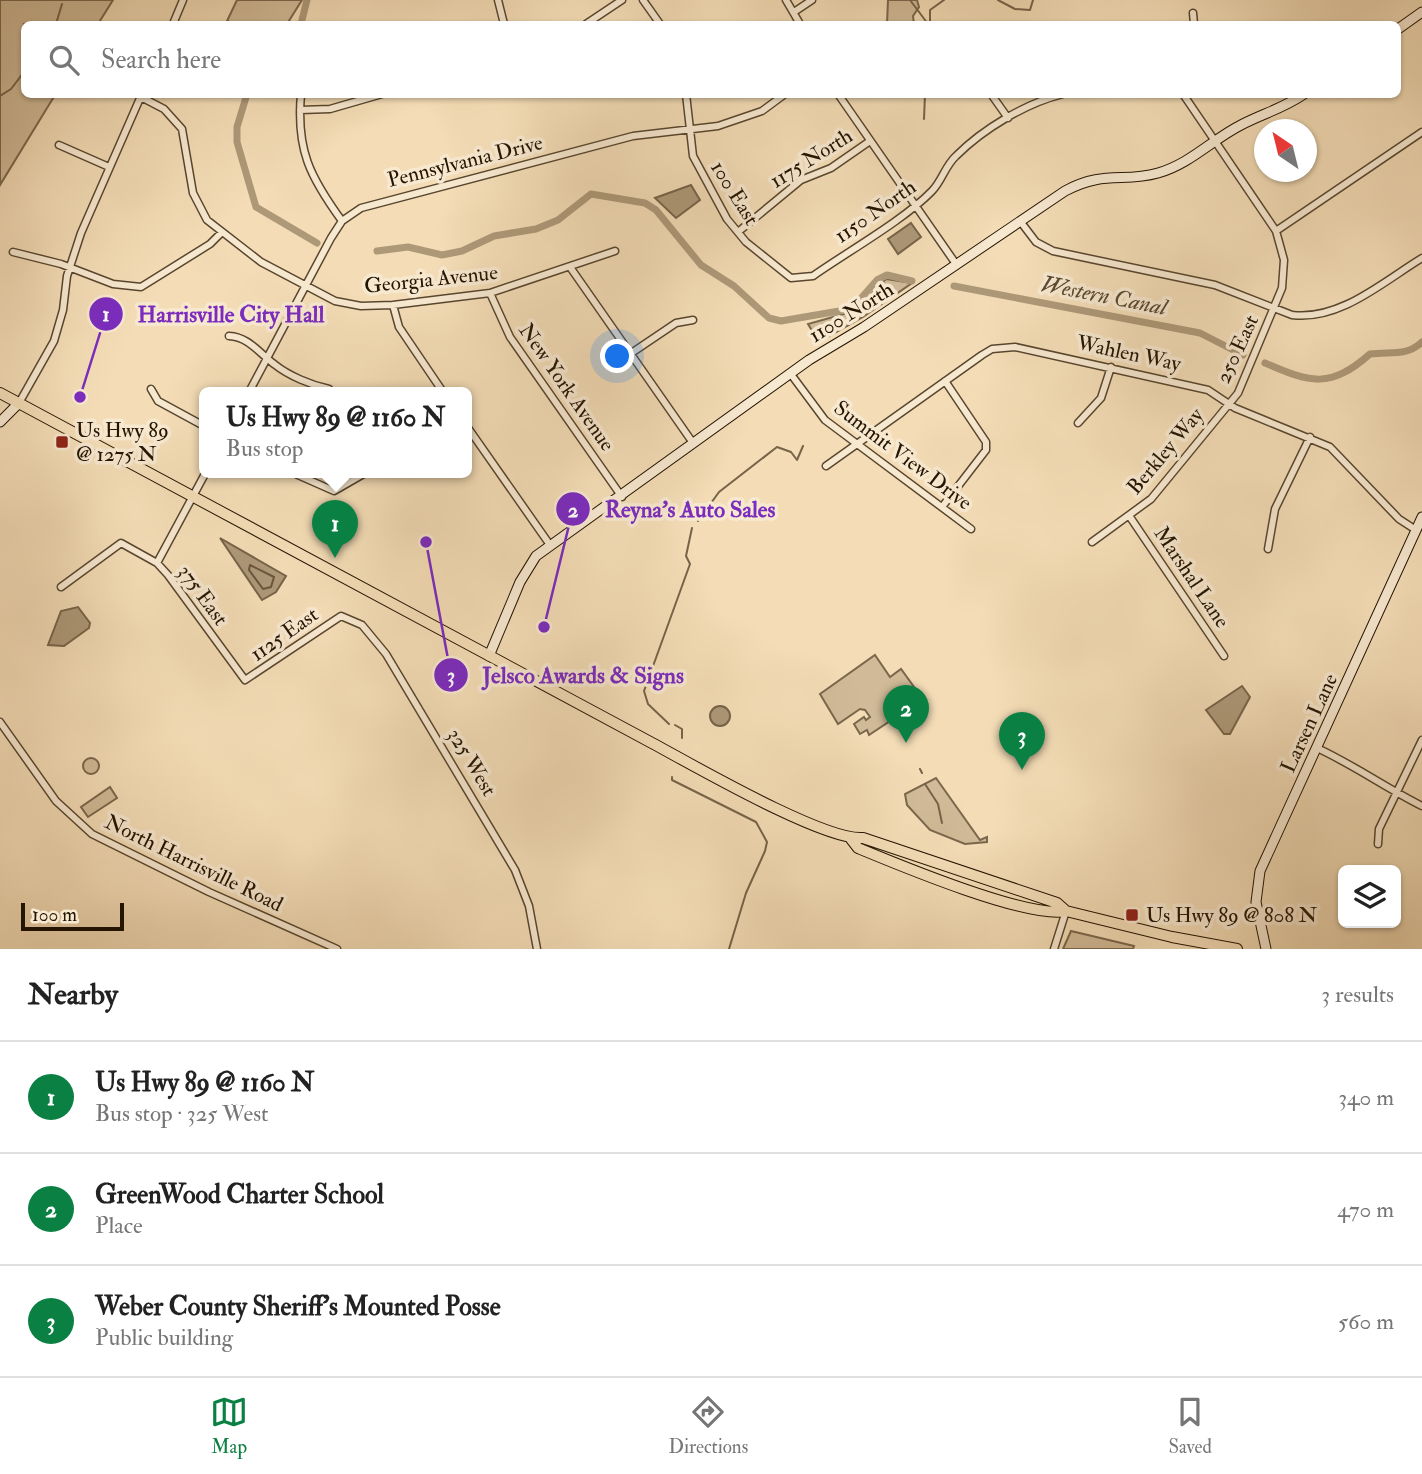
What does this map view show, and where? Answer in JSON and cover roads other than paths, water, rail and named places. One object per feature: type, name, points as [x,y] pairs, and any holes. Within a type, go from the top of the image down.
[{"type":"main road","points":[[0,393],[739,789],[851,839],[858,848],[981,893],[1052,914],[1066,911],[1172,937],[1237,949]]},
{"type":"street","points":[[174,21],[183,0]]},
{"type":"street","points":[[498,0],[503,21]]},
{"type":"street","points":[[590,21],[622,0]]},
{"type":"street","points":[[643,0],[658,21]]},
{"type":"street","points":[[786,0],[798,21]]},
{"type":"street","points":[[794,12],[812,0]]},
{"type":"street","points":[[1401,27],[1422,12]]},
{"type":"street","points":[[1194,13],[1194,21]]},
{"type":"street","points":[[0,422],[19,403],[54,341],[70,267],[81,233],[140,98]]},
{"type":"street","name":"Georgia Avenue","points":[[145,98],[164,109],[182,129],[197,206],[221,233],[261,262],[335,301],[361,306],[393,305],[490,293],[615,251]]},
{"type":"street","points":[[252,387],[342,221],[318,189],[302,152],[301,98]]},
{"type":"street","points":[[300,110],[330,110],[369,98]]},
{"type":"street","name":"100 East","points":[[686,98],[693,156],[702,178],[738,232],[791,278],[802,279]]},
{"type":"street","name":"Pennsylvania Drive","points":[[342,221],[361,208],[380,201],[633,136],[688,130],[739,120],[762,111],[780,98]]},
{"type":"street","points":[[841,98],[956,264]]},
{"type":"street","points":[[994,98],[1008,118]]},
{"type":"street","name":"1150 North","points":[[802,279],[813,276],[932,192],[957,155],[1008,118],[1052,98]]},
{"type":"street","points":[[1186,98],[1276,231],[1422,132]]},
{"type":"street","name":"1100 North","points":[[489,656],[527,567],[550,545],[622,496],[789,373],[864,327],[1082,182],[1116,175],[1154,174],[1186,161],[1239,126],[1271,113],[1297,98]]},
{"type":"street","name":"1175 North","points":[[738,232],[801,180],[831,168],[870,141]]},
{"type":"street","points":[[60,145],[109,167]]},
{"type":"street","points":[[1020,221],[1036,242],[1053,251],[1214,285],[1292,315],[1321,314],[1355,300],[1422,258]]},
{"type":"street","name":"250 East","points":[[1228,404],[1238,393],[1252,364],[1275,307],[1285,272],[1276,231]]},
{"type":"street","points":[[13,252],[70,267],[113,284],[141,286],[210,244],[221,233]]},
{"type":"street","points":[[570,267],[693,443]]},
{"type":"street","name":"New York Avenue","points":[[490,293],[510,337],[622,496]]},
{"type":"street","points":[[393,305],[399,327],[440,387]]},
{"type":"street","points":[[631,354],[676,323],[693,320]]},
{"type":"street","points":[[229,336],[237,337],[268,357],[274,364],[321,387]]},
{"type":"street","name":"Wahlen Way","points":[[826,466],[982,355],[1004,346],[1198,386],[1228,404],[1330,447],[1399,519],[1416,530]]},
{"type":"street","points":[[1078,423],[1101,398],[1111,367]]},
{"type":"street","name":"Summit View Drive","points":[[789,373],[825,420],[971,529]]},
{"type":"street","points":[[942,507],[986,450],[986,442],[945,381]]},
{"type":"street","points":[[151,389],[158,401],[199,423]]},
{"type":"street","name":"Berkley Way","points":[[1092,542],[1130,517],[1151,499],[1228,404]]},
{"type":"street","points":[[472,434],[550,545]]},
{"type":"street","points":[[1268,549],[1275,509],[1310,437]]},
{"type":"street","points":[[157,563],[203,478]]},
{"type":"street","points":[[305,478],[334,491],[357,478]]},
{"type":"street","name":"Marshal Lane","points":[[1130,517],[1224,656]]},
{"type":"street","name":"Larsen Lane","points":[[1266,949],[1256,902],[1259,871],[1422,517]]},
{"type":"street","name":"375 East","points":[[61,587],[121,543],[157,563],[245,680]]},
{"type":"street","name":"1125 East","points":[[245,680],[341,616]]},
{"type":"street","name":"325 West","points":[[341,616],[362,625],[386,654],[508,858],[529,906],[537,949]]},
{"type":"street","name":"North Harrisville Road","points":[[0,722],[56,800],[92,834],[209,892],[337,949]]},
{"type":"street","points":[[1378,844],[1379,829],[1422,740]]},
{"type":"street","points":[[1317,748],[1358,767],[1396,793],[1422,806]]},
{"type":"street","points":[[1054,949],[1066,911]]},
{"type":"water","points":[[691,185],[700,200],[676,218],[655,198]]},
{"type":"water","points":[[911,223],[921,237],[898,254],[888,239]]},
{"type":"water","points":[[220,538],[286,576],[276,592],[262,600]]},
{"type":"water","points":[[78,607],[90,623],[89,628],[64,646],[48,645],[61,611]]},
{"type":"water","points":[[1242,686],[1250,697],[1230,734],[1224,734],[1206,710]]},
{"type":"water","points":[[720,706],[727,709],[730,716],[727,723],[720,726],[713,723],[710,716],[713,709]]},
{"type":"waterway","name":"Western Canal","points":[[302,21],[307,0]]},
{"type":"waterway","points":[[910,0],[926,21]]},
{"type":"waterway","points":[[930,21],[930,10],[944,0]]},
{"type":"waterway","points":[[998,0],[1015,9],[1030,10],[1033,0]]},
{"type":"waterway","points":[[57,21],[62,4]]},
{"type":"waterway","points":[[0,96],[11,89],[21,76]]},
{"type":"waterway","name":"Western Canal","points":[[246,98],[237,127],[237,142],[256,207],[317,243]]},
{"type":"waterway","points":[[924,119],[925,98]]},
{"type":"waterway","name":"Western Canal","points":[[377,251],[408,247],[442,255],[462,251],[494,236],[536,229],[558,220],[591,194],[645,203],[656,210],[701,265],[734,286],[769,318],[781,321],[845,310],[856,304],[877,280],[887,275],[912,281]]},
{"type":"waterway","name":"Western Canal","points":[[954,286],[1200,333],[1243,355]]},
{"type":"waterway","name":"Western Canal","points":[[1265,363],[1308,378],[1331,378],[1370,354],[1404,352],[1422,342]]},
{"type":"waterway","points":[[698,521],[719,492],[777,447],[791,452],[797,460],[803,446]]},
{"type":"waterway","points":[[669,724],[648,704],[644,691],[690,564],[686,556],[692,528]]},
{"type":"waterway","points":[[675,725],[682,729],[682,738]]},
{"type":"waterway","points":[[920,769],[922,773]]},
{"type":"waterway","points":[[672,777],[672,780],[756,822],[767,842],[746,893],[729,949]]},
{"type":"waterway","points":[[925,784],[938,804],[942,823]]},
{"type":"place","name":"Harrisville City Hall","points":[[80,397]]},
{"type":"place","name":"Us Hwy 89 @ 1275 N","points":[[62,442]]},
{"type":"place","name":"Jelsco Awards & Signs","points":[[426,542]]},
{"type":"place","name":"Us Hwy 89 @ 1160 N","points":[[335,558]]},
{"type":"place","name":"Reyna's Auto Sales","points":[[544,627]]},
{"type":"place","name":"GreenWood Charter School","points":[[906,743]]},
{"type":"place","name":"Weber County Sheriff's Mounted Posse","points":[[1022,770]]},
{"type":"place","name":"Us Hwy 89 @ 808 N","points":[[1132,915]]}]
